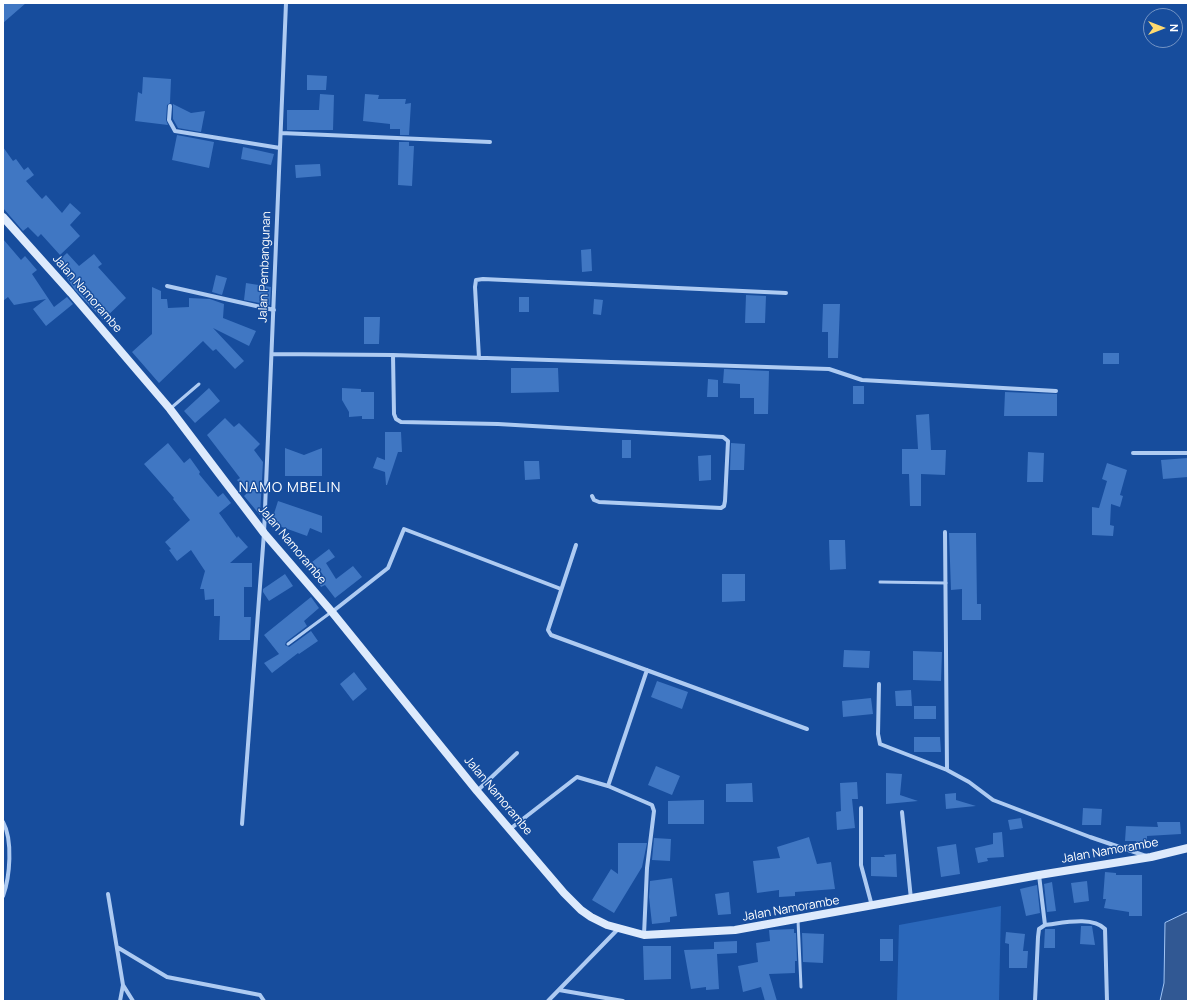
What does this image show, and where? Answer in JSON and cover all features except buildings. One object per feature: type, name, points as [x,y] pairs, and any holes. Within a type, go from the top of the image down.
[{"type":"main road","name":"Jalan Namorambe","points":[[3,217],[71,293],[170,409],[264,533],[332,612],[477,791],[564,894],[581,910],[607,925],[644,935],[735,930],[912,900],[1038,875],[1151,857],[1188,848]]},
{"type":"street","name":"Jalan Pembangunan","points":[[242,824],[264,533],[286,3]]},
{"type":"street","points":[[170,106],[169,120],[175,131],[280,148]]},
{"type":"street","points":[[281,133],[490,142]]},
{"type":"street","points":[[479,358],[475,288],[476,280],[483,279],[786,293]]},
{"type":"street","points":[[167,286],[274,310]]},
{"type":"street","points":[[272,354],[393,355],[829,370],[862,380],[1056,391]]},
{"type":"street","points":[[393,355],[394,414],[396,419],[401,422],[594,428],[723,437],[728,442],[725,501],[724,506],[721,508],[599,502],[594,500],[592,496]]},
{"type":"street","points":[[1133,453],[1188,453]]},
{"type":"street","points":[[332,612],[388,568],[391,564],[404,529],[561,589]]},
{"type":"street","points":[[945,532],[948,770]]},
{"type":"street","points":[[576,544],[548,630],[551,635],[807,729]]},
{"type":"street","points":[[608,786],[648,670]]},
{"type":"street","points":[[880,684],[878,734],[880,744],[948,770],[969,782],[993,800],[1090,837],[1151,857]]},
{"type":"street","points":[[477,791],[517,753]]},
{"type":"street","points":[[510,829],[577,777],[608,786],[652,806],[646,868],[644,935]]},
{"type":"street","points":[[861,808],[861,865],[872,907]]},
{"type":"street","points":[[902,812],[912,900]]},
{"type":"street","points":[[3,822],[9,836],[8,880],[3,896]]},
{"type":"street","points":[[1038,875],[1045,925]]},
{"type":"street","points":[[3,877],[8,880]]},
{"type":"street","points":[[108,894],[123,985],[120,1001]]},
{"type":"street","points":[[1035,1001],[1039,929],[1045,925],[1091,922],[1101,924],[1105,929],[1107,1001]]},
{"type":"street","points":[[548,1001],[619,928]]},
{"type":"street","points":[[117,947],[167,977],[260,995],[264,1001]]},
{"type":"street","points":[[123,985],[133,1001]]},
{"type":"street","points":[[559,990],[623,1001]]},
{"type":"lane","points":[[170,409],[199,384]]},
{"type":"lane","points":[[880,582],[946,583]]},
{"type":"lane","points":[[288,644],[332,612]]},
{"type":"lane","points":[[798,920],[800,987]]},
{"type":"shaded area","points":[[1001,906],[999,1001],[897,1001],[899,925]]},
{"type":"shaded area","points":[[1188,912],[1188,1001],[1160,1001],[1164,983],[1165,923]]},
{"type":"district","name":"NAMO MBELIN","points":[[290,488]]}]
